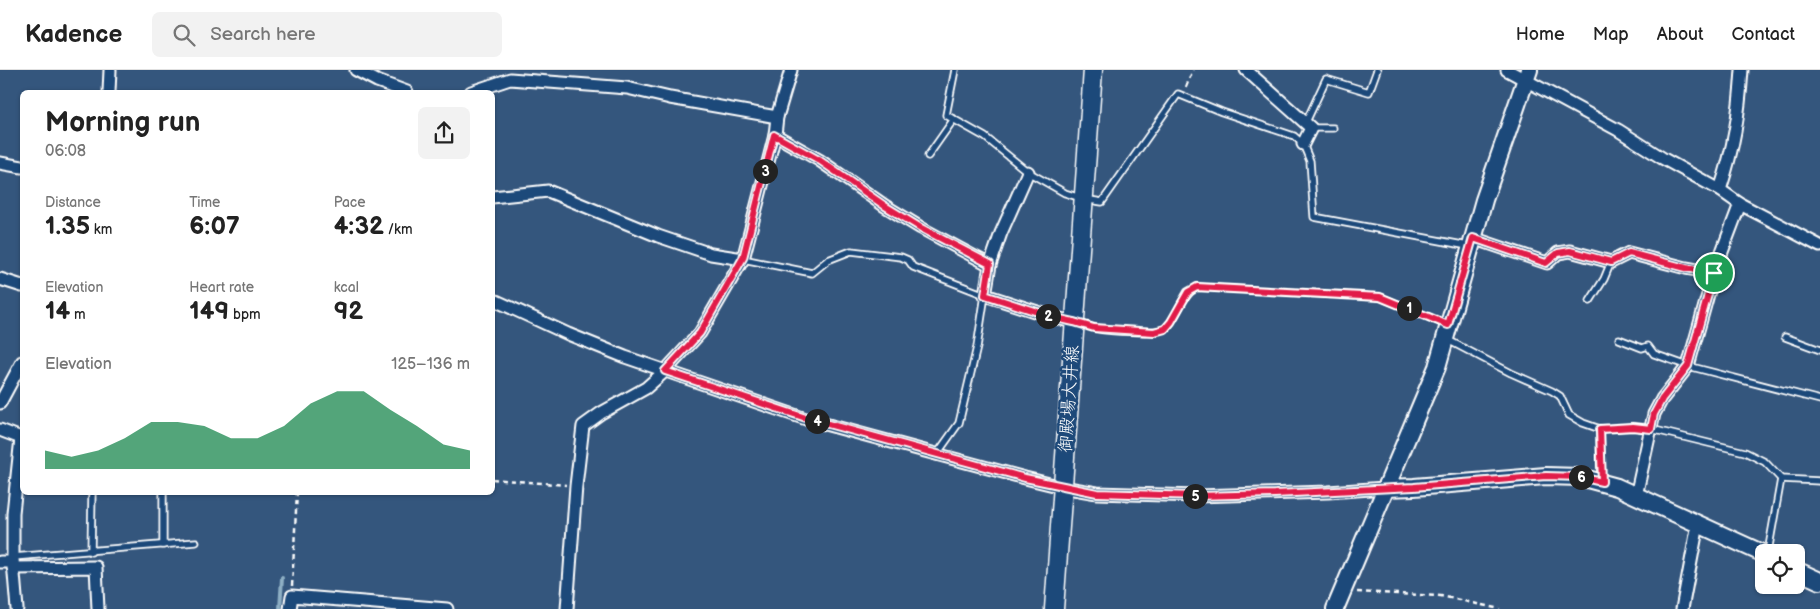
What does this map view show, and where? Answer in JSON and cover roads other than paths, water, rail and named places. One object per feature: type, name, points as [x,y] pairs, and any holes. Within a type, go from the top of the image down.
[{"type":"main road","name":"御殿場大井線","points":[[1054,609],[1094,70]]},
{"type":"street","points":[[109,90],[110,70]]},
{"type":"street","points":[[356,70],[377,81],[402,90]]},
{"type":"street","points":[[567,609],[576,486],[583,426],[601,413],[646,388],[665,371],[700,333],[743,258],[777,117],[791,70]]},
{"type":"street","points":[[1246,70],[1309,125],[1303,144]]},
{"type":"street","points":[[1508,70],[1528,75],[1662,158],[1720,190],[1740,204],[1820,246]]},
{"type":"street","points":[[1720,190],[1732,154],[1742,70]]},
{"type":"street","points":[[1335,609],[1437,366],[1471,242],[1502,144],[1528,75]]},
{"type":"street","points":[[477,90],[510,79],[627,88],[670,98],[777,117]]},
{"type":"street","points":[[373,90],[377,81]]},
{"type":"street","points":[[774,135],[819,160],[885,206],[921,228],[990,264]]},
{"type":"street","points":[[0,163],[20,167]]},
{"type":"street","points":[[1028,172],[1001,233],[990,264],[985,295],[1074,322]]},
{"type":"street","points":[[495,196],[548,191],[658,236],[711,254],[743,258]]},
{"type":"street","points":[[1636,496],[1654,414],[1662,399],[1688,366],[1714,273],[1740,204]]},
{"type":"street","points":[[1471,242],[1546,263],[1558,253],[1570,251],[1611,262],[1629,253],[1686,268],[1714,273]]},
{"type":"street","points":[[0,279],[20,285]]},
{"type":"street","points":[[495,301],[568,334],[665,371],[806,418],[1062,487],[1097,493],[1197,496],[1328,492],[1546,476],[1580,477],[1617,487],[1755,550]]},
{"type":"street","points":[[0,403],[20,366]]},
{"type":"street","points":[[0,430],[20,437]]},
{"type":"street","points":[[17,609],[13,563],[13,513],[20,455]]},
{"type":"street","points":[[1682,609],[1698,524]]},
{"type":"street","points":[[0,562],[96,567],[98,609]]},
{"type":"street","points":[[1805,574],[1820,581]]},
{"type":"street","points":[[290,609],[292,596],[448,609]]},
{"type":"lane","points":[[955,70],[946,115],[985,137],[1028,172],[1065,194],[1102,202],[1178,94],[1222,112],[1294,136],[1303,144],[1310,161],[1314,217],[1471,242]]},
{"type":"lane","points":[[1333,128],[1309,125],[1326,79],[1369,92],[1377,70]]},
{"type":"lane","points":[[928,156],[954,119]]},
{"type":"lane","points":[[743,258],[812,273],[828,260],[851,251],[901,257],[908,260],[913,267],[985,295],[977,347],[959,423],[938,454]]},
{"type":"lane","points":[[1590,301],[1604,279],[1611,262]]},
{"type":"lane","points":[[1074,322],[1094,328],[1154,332],[1165,329],[1188,292],[1197,287],[1380,297],[1446,331],[1511,372],[1552,391],[1560,396],[1569,415],[1600,429],[1633,427],[1651,429],[1745,452],[1765,462],[1781,478],[1820,481]]},
{"type":"lane","points":[[1785,337],[1820,350]]},
{"type":"lane","points":[[1619,339],[1642,348],[1648,346],[1654,354],[1688,366],[1820,400]]},
{"type":"lane","points":[[1600,429],[1602,482]]},
{"type":"lane","points":[[1769,544],[1781,478]]},
{"type":"lane","points":[[91,552],[92,495]]},
{"type":"lane","points":[[163,495],[163,545]]},
{"type":"lane","points":[[13,563],[91,552],[196,542]]},
{"type":"waterway","points":[[280,609],[282,578]]}]
